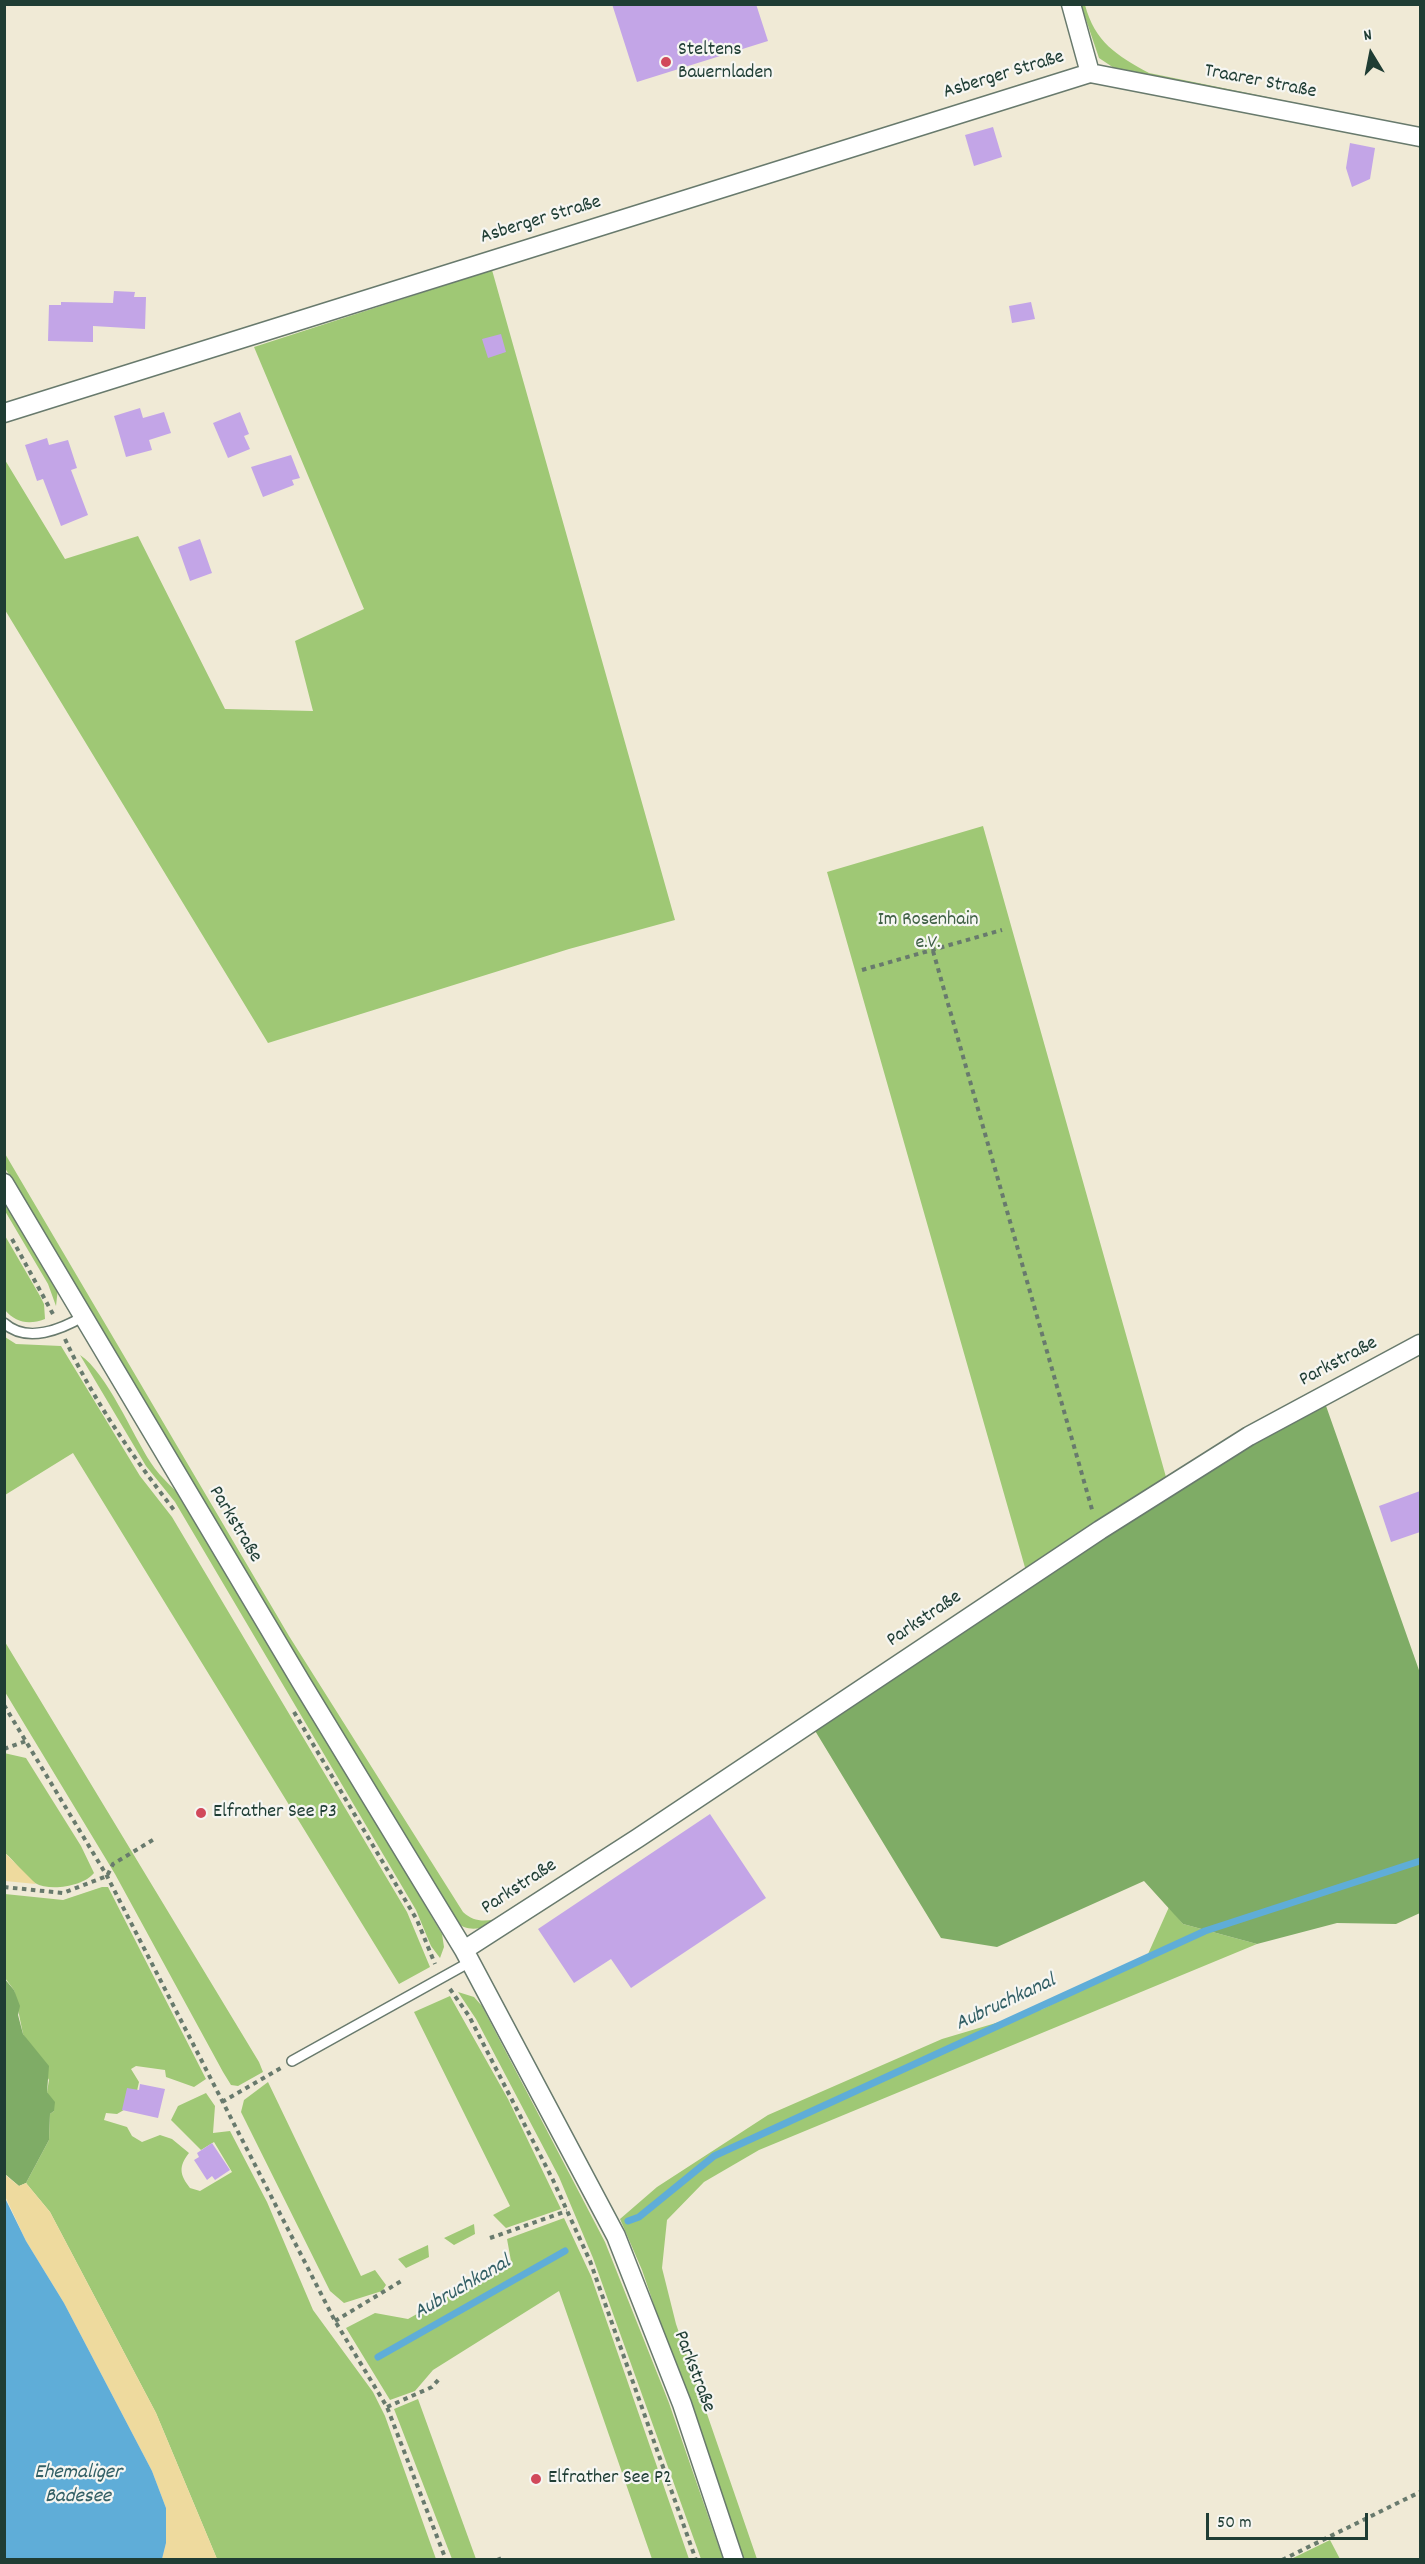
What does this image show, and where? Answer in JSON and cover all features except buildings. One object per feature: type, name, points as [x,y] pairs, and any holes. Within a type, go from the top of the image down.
[{"type":"street","points":[[1071,4],[1090,73]]},
{"type":"street","name":"Traarer Straße","points":[[1090,73],[1420,137]]},
{"type":"street","name":"Asberger Straße","points":[[4,413],[1090,73]]},
{"type":"street","name":"Parkstraße","points":[[4,1183],[467,1956],[616,2236],[682,2404],[734,2559]]},
{"type":"street","name":"Parkstraße","points":[[467,1956],[638,1838],[1100,1530],[1249,1436],[1420,1344]]},
{"type":"lane","points":[[4,1323],[10,1328],[33,1333],[60,1330],[84,1316]]},
{"type":"lane","points":[[292,2061],[442,1977],[467,1956]]},
{"type":"path","points":[[862,970],[1002,930]]},
{"type":"path","points":[[933,951],[1096,1524],[1100,1530]]},
{"type":"path","points":[[10,1236],[75,1360],[136,1460],[176,1512]]},
{"type":"path","points":[[4,1705],[107,1876],[335,2321],[387,2406],[446,2559]]},
{"type":"path","points":[[290,1706],[417,1920],[427,1948],[442,1977],[469,2016],[567,2211],[590,2261],[696,2559]]},
{"type":"path","points":[[4,1749],[26,1741]]},
{"type":"path","points":[[4,1887],[63,1893],[107,1876],[113,1864],[156,1838]]},
{"type":"path","points":[[222,2102],[292,2061]]},
{"type":"path","points":[[490,2238],[567,2211]]},
{"type":"path","points":[[335,2321],[403,2280]]},
{"type":"path","points":[[387,2406],[432,2387],[440,2378]]},
{"type":"path","points":[[1282,2559],[1420,2492]]},
{"type":"path","points":[[497,2559],[504,2557]]},
{"type":"green space","points":[[1081,5],[1085,5],[1095,29],[1108,46],[1149,73],[1420,128],[1420,133],[1123,74],[1099,58]]},
{"type":"green space","points":[[492,270],[675,920],[569,949],[268,1043],[5,610],[5,460],[65,559],[138,536],[225,709],[313,711],[295,641],[364,609],[254,347]]},
{"type":"green space","name":"Im Rosenhain e.V.","points":[[983,826],[1166,1477],[1026,1571],[827,872]]},
{"type":"green space","points":[[4,1152],[289,1636],[463,1912],[478,1920],[505,1917],[473,1929],[461,1926],[455,1921],[284,1639],[5,1168]]},
{"type":"green space","points":[[4,1194],[58,1288],[56,1306],[48,1284],[5,1211]]},
{"type":"green space","points":[[4,1234],[44,1304],[45,1319],[23,1322],[5,1310]]},
{"type":"green space","points":[[5,1337],[16,1344],[61,1346],[140,1476],[172,1517],[407,1912],[430,1967],[399,1984],[73,1453],[5,1495]]},
{"type":"green space","points":[[80,1355],[100,1375],[155,1469],[188,1505],[442,1934],[444,1947],[440,1958],[431,1946],[416,1910],[175,1502],[146,1466]]},
{"type":"green space","points":[[1325,1403],[1420,1673],[1420,1913],[1396,1924],[1337,1923],[1257,1944],[1183,1924],[1144,1881],[997,1947],[941,1938],[814,1729],[1246,1446]]},
{"type":"green space","points":[[5,1642],[263,2072],[238,2086],[231,2085],[223,2072],[115,1874],[5,1692]]},
{"type":"green space","points":[[4,1753],[26,1758],[81,1846],[94,1873],[89,1878],[66,1886],[41,1886],[31,1880],[5,1853]]},
{"type":"green space","points":[[108,1887],[206,2079],[194,2087],[166,2077],[165,2070],[136,2066],[131,2069],[139,2082],[134,2104],[117,2114],[106,2113],[104,2120],[127,2127],[132,2136],[142,2142],[160,2135],[172,2139],[189,2153],[182,2167],[184,2179],[190,2188],[200,2191],[232,2172],[214,2142],[201,2150],[171,2120],[178,2106],[206,2093],[215,2106],[213,2133],[230,2131],[267,2202],[313,2310],[373,2392],[385,2416],[436,2559],[217,2559],[156,2413],[50,2212],[26,2183],[49,2140],[50,2114],[54,2111],[47,2092],[49,2080],[23,2034],[14,1990],[5,1978],[5,1894],[63,1900]]},
{"type":"green space","points":[[1169,1907],[1183,1924],[1257,1944],[759,2150],[704,2182],[667,2220],[662,2268],[676,2324],[757,2559],[741,2559],[642,2270],[620,2219],[657,2187],[768,2115],[942,2039],[1043,2009],[1148,1954]]},
{"type":"green space","points":[[4,1978],[14,1990],[20,2006],[18,2015],[23,2034],[49,2066],[47,2092],[55,2102],[54,2111],[50,2114],[49,2140],[26,2183],[19,2186],[5,2174]]},
{"type":"green space","points":[[458,1992],[474,1997],[482,2006],[605,2242],[669,2403],[723,2559],[701,2559],[593,2258],[559,2177],[476,2019]]},
{"type":"green space","points":[[450,1996],[508,2099],[561,2209],[506,2228],[493,2215],[510,2206],[414,2012]]},
{"type":"green space","points":[[268,2082],[361,2276],[375,2270],[386,2285],[382,2291],[344,2303],[330,2291],[241,2112],[244,2100]]},
{"type":"green space","points":[[564,2218],[591,2276],[689,2559],[652,2559],[559,2291],[433,2370],[415,2391],[390,2400],[346,2328],[375,2313],[408,2319],[511,2261],[507,2239]]},
{"type":"green space","points":[[474,2224],[475,2234],[454,2245],[444,2238]]},
{"type":"green space","points":[[428,2245],[429,2257],[406,2268],[398,2259]]},
{"type":"green space","points":[[418,2399],[476,2559],[452,2559],[394,2409]]},
{"type":"green space","points":[[1330,2540],[1340,2559],[1291,2559]]},
{"type":"sand","points":[[5,1853],[36,1884],[5,1881]]},
{"type":"sand","points":[[4,2174],[19,2186],[26,2183],[50,2212],[156,2413],[217,2559],[162,2559],[166,2543],[166,2508],[152,2471],[64,2303],[26,2241],[5,2196]]},
{"type":"water","name":"Ehemaliger Badesee","points":[[4,2196],[26,2241],[64,2303],[152,2471],[166,2508],[166,2543],[162,2559],[5,2559]]},
{"type":"waterway","name":"Aubruchkanal","points":[[628,2221],[639,2217],[714,2156],[1205,1931],[1420,1861]]},
{"type":"waterway","name":"Aubruchkanal","points":[[378,2357],[565,2251]]},
{"type":"place","name":"Steltens Bauernladen","points":[[666,62]]},
{"type":"place","name":"Elfrather See P3","points":[[201,1813]]},
{"type":"place","name":"Elfrather See P2","points":[[536,2479]]}]
